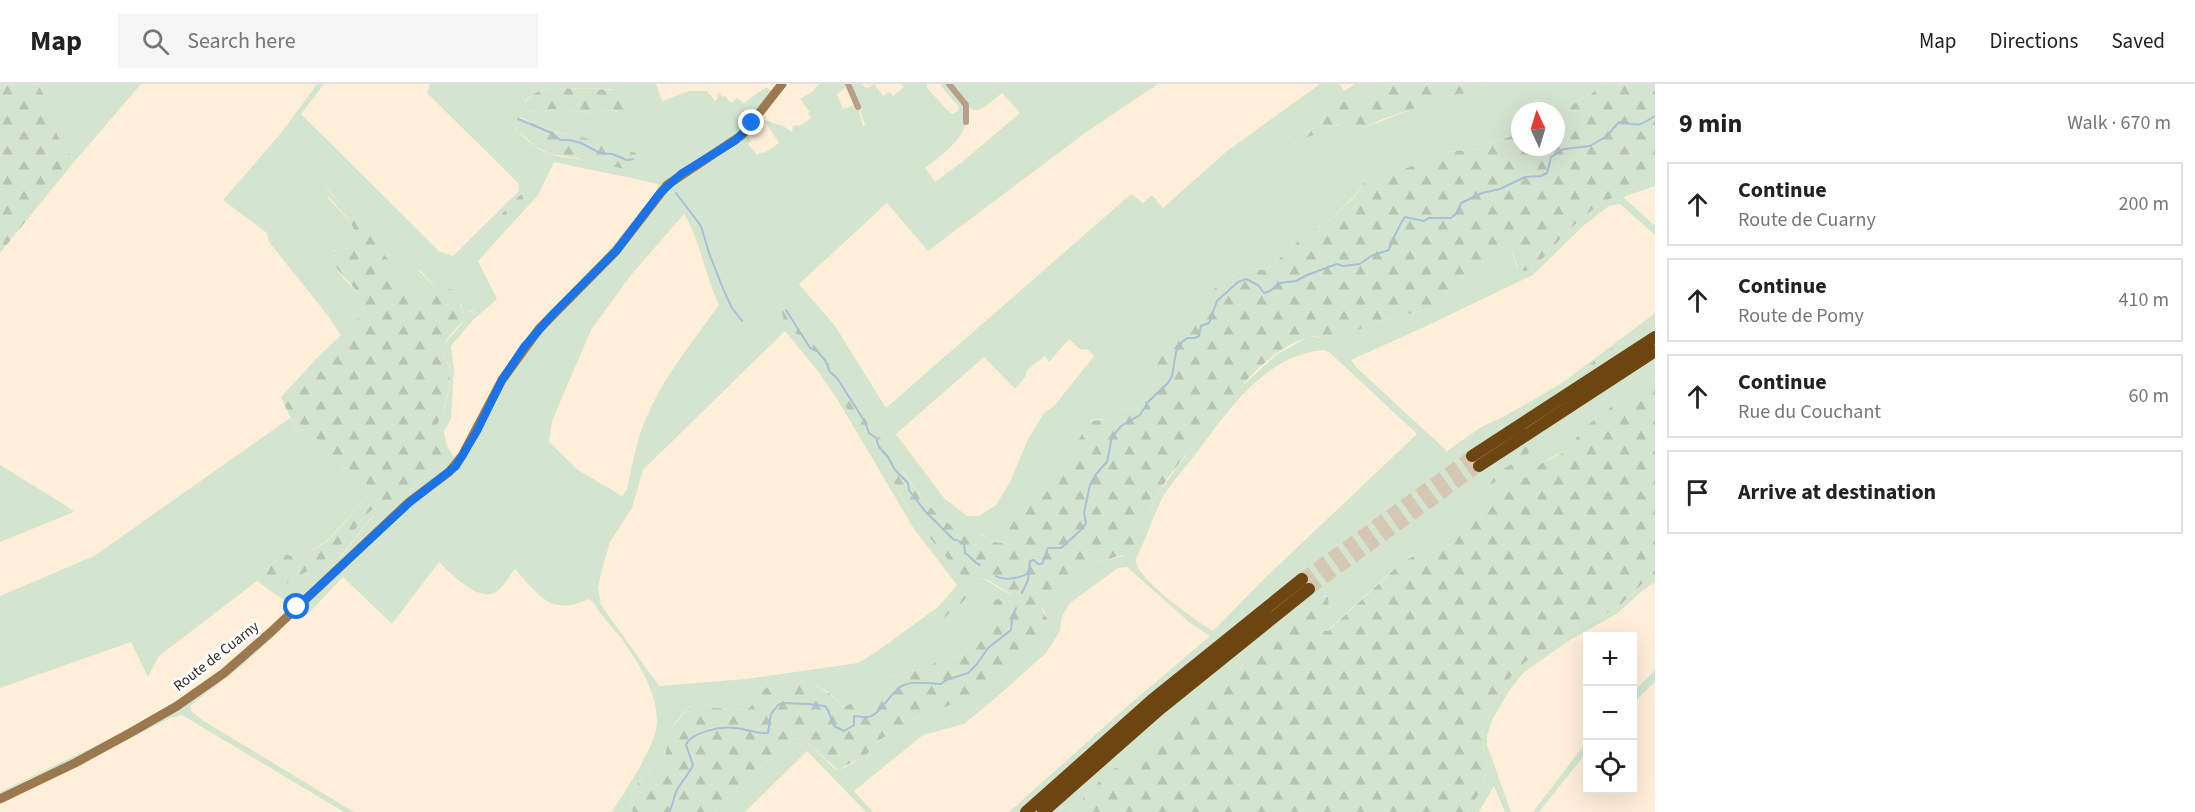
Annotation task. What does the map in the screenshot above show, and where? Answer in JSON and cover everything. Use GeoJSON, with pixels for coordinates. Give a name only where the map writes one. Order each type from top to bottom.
{"type":"FeatureCollection","features":[{"type":"Feature","properties":{"kind":"highway"},"geometry":{"type":"LineString","coordinates":[[1655,337],[1475,461],[1655,351]]}},
{"type":"Feature","properties":{"kind":"highway"},"geometry":{"type":"LineString","coordinates":[[1026,812],[1166,689],[1305,584],[1043,812]]}},
{"type":"Feature","properties":{"kind":"street","name":"Route de Cuarny"},"geometry":{"type":"LineString","coordinates":[[0,799],[75,763],[130,733],[177,706],[224,673],[410,502],[449,472],[462,456],[502,380],[524,347],[553,314],[616,251],[660,193],[673,180],[742,135],[782,84]]}},
{"type":"Feature","properties":{"kind":"street"},"geometry":{"type":"LineString","coordinates":[[848,84],[858,107]]}},
{"type":"Feature","properties":{"kind":"street"},"geometry":{"type":"LineString","coordinates":[[949,84],[966,105],[966,122]]}},
{"type":"Feature","properties":{"kind":"green space"},"geometry":{"type":"Polygon","coordinates":[[[0,84],[38,84],[58,135],[74,162],[0,253],[0,84]]]}},
{"type":"Feature","properties":{"kind":"green space"},"geometry":{"type":"Polygon","coordinates":[[[38,84],[141,84],[74,162],[58,135],[38,84]]]}},
{"type":"Feature","properties":{"kind":"green space"},"geometry":{"type":"Polygon","coordinates":[[[317,84],[324,84],[301,114],[439,251],[453,256],[519,191],[519,184],[427,93],[430,84],[656,84],[662,101],[689,91],[707,91],[715,101],[720,93],[731,103],[737,98],[744,103],[766,87],[775,94],[745,131],[751,141],[748,144],[757,155],[779,143],[764,120],[783,126],[792,132],[793,126],[801,125],[811,118],[808,113],[810,112],[800,99],[812,92],[819,84],[846,84],[845,88],[837,94],[843,109],[854,105],[858,107],[863,126],[865,125],[851,84],[861,84],[867,88],[874,84],[883,96],[889,92],[893,96],[904,87],[902,84],[927,84],[927,88],[953,114],[959,110],[958,106],[941,86],[941,84],[949,84],[965,105],[967,118],[965,127],[954,143],[925,168],[935,182],[1020,113],[1002,93],[984,107],[974,110],[952,84],[1158,84],[1085,133],[928,251],[887,203],[799,284],[835,326],[886,408],[1131,194],[1143,203],[1152,195],[1163,208],[1227,151],[1320,84],[1339,84],[1344,91],[1355,84],[1387,84],[1356,99],[1327,105],[1319,126],[1304,133],[1292,145],[1315,132],[1335,125],[1358,130],[1410,110],[1432,98],[1468,93],[1485,84],[1602,84],[1590,95],[1565,108],[1565,102],[1511,102],[1511,136],[1479,149],[1446,152],[1410,167],[1382,174],[1364,183],[1325,225],[1309,231],[1273,265],[1264,270],[1248,268],[1220,283],[1204,299],[1198,314],[1190,317],[1154,362],[1158,374],[1145,398],[1146,406],[1143,411],[1125,408],[1112,419],[1091,420],[1070,456],[1009,527],[1005,540],[1001,543],[989,541],[984,535],[964,531],[948,523],[926,503],[902,470],[898,491],[913,518],[963,577],[980,578],[990,582],[1012,595],[1012,602],[997,599],[989,625],[965,652],[957,657],[888,677],[872,695],[843,707],[828,692],[818,687],[808,683],[786,681],[766,688],[747,710],[714,708],[705,704],[689,707],[674,724],[668,738],[664,765],[649,770],[634,789],[631,801],[633,812],[612,812],[646,756],[657,722],[650,688],[640,667],[621,638],[589,599],[564,606],[555,604],[539,595],[515,569],[499,590],[481,594],[465,585],[439,562],[392,624],[343,577],[306,616],[297,608],[272,632],[275,635],[244,664],[190,706],[191,711],[204,721],[354,812],[344,812],[182,715],[170,718],[0,804],[0,792],[136,726],[167,708],[222,670],[293,606],[272,592],[328,556],[345,541],[364,517],[377,508],[377,511],[338,559],[400,503],[416,485],[443,466],[443,459],[434,439],[436,427],[446,403],[450,382],[450,370],[442,347],[468,316],[476,313],[474,310],[464,313],[450,289],[437,289],[420,270],[417,272],[429,290],[429,294],[425,303],[418,303],[412,286],[399,274],[322,182],[329,199],[354,226],[356,236],[347,248],[334,250],[337,269],[359,294],[364,306],[364,313],[341,336],[329,317],[269,242],[267,233],[223,200],[281,133],[317,84]],[[556,88],[543,90],[528,98],[525,101],[528,112],[557,109],[594,113],[611,110],[618,112],[612,89],[556,88]],[[520,117],[513,126],[531,144],[547,153],[591,163],[609,145],[575,137],[520,117]],[[554,162],[538,195],[478,261],[497,299],[473,320],[451,346],[454,369],[451,419],[444,431],[447,446],[454,457],[459,453],[521,346],[548,313],[613,245],[656,191],[659,184],[554,162]],[[684,214],[631,275],[591,330],[552,421],[549,442],[578,470],[622,496],[627,489],[638,441],[650,409],[677,363],[719,305],[690,224],[684,214]],[[785,331],[643,470],[632,508],[610,542],[598,587],[601,605],[659,686],[746,679],[858,663],[938,607],[957,585],[914,529],[839,402],[818,371],[785,331]],[[1069,339],[1049,362],[1045,356],[1026,371],[1026,376],[1015,389],[984,357],[896,434],[944,498],[967,516],[979,516],[996,505],[1010,482],[1028,439],[1044,413],[1054,406],[1094,356],[1087,349],[1081,350],[1069,339]]]}},
{"type":"Feature","properties":{"kind":"green space"},"geometry":{"type":"Polygon","coordinates":[[[1387,84],[1485,84],[1468,93],[1432,98],[1418,107],[1358,130],[1350,130],[1338,124],[1287,145],[1289,141],[1319,126],[1327,105],[1356,99],[1387,84]]]}},
{"type":"Feature","properties":{"kind":"green space"},"geometry":{"type":"Polygon","coordinates":[[[1602,84],[1655,84],[1655,181],[1620,193],[1599,205],[1579,220],[1549,252],[1525,271],[1519,270],[1510,246],[1507,244],[1451,287],[1440,306],[1373,323],[1335,341],[1315,336],[1309,337],[1276,354],[1247,379],[1168,478],[1127,554],[1096,562],[1094,569],[1049,596],[1042,609],[1049,623],[1047,633],[1035,649],[991,690],[917,717],[881,739],[867,754],[838,770],[805,740],[794,738],[739,785],[715,812],[633,812],[631,801],[634,790],[649,770],[664,765],[671,729],[692,704],[700,702],[714,708],[747,710],[766,688],[776,683],[797,681],[828,692],[843,707],[872,695],[888,677],[957,657],[965,652],[989,625],[994,601],[997,599],[1012,602],[1012,595],[988,580],[973,577],[978,580],[978,583],[972,586],[966,598],[933,626],[931,624],[963,592],[963,577],[913,518],[882,460],[876,456],[858,430],[855,418],[844,405],[839,391],[822,367],[816,363],[791,326],[784,322],[781,308],[786,310],[799,331],[823,354],[868,424],[915,489],[934,511],[949,524],[986,537],[989,541],[1001,543],[1005,540],[1009,527],[1070,456],[1089,421],[1112,419],[1125,408],[1143,411],[1145,398],[1158,374],[1154,362],[1180,324],[1185,319],[1198,314],[1204,299],[1220,283],[1248,268],[1264,270],[1273,265],[1309,231],[1325,225],[1355,196],[1364,183],[1381,174],[1410,167],[1446,152],[1479,149],[1511,136],[1511,156],[1565,156],[1565,108],[1590,95],[1602,84]]]}},
{"type":"Feature","properties":{"kind":"green space"},"geometry":{"type":"Polygon","coordinates":[[[556,88],[620,90],[625,94],[626,112],[611,110],[594,113],[557,109],[528,112],[525,109],[526,101],[532,95],[556,88]]]}},
{"type":"Feature","properties":{"kind":"green space"},"geometry":{"type":"Polygon","coordinates":[[[517,117],[559,133],[636,153],[641,167],[638,171],[550,154],[535,146],[513,126],[513,120],[517,117]]]}},
{"type":"Feature","properties":{"kind":"green space"},"geometry":{"type":"Polygon","coordinates":[[[1655,181],[1655,186],[1623,197],[1655,226],[1655,235],[1620,204],[1609,206],[1583,226],[1533,275],[1351,360],[1447,451],[1481,427],[1562,383],[1655,313],[1655,379],[1601,414],[1578,435],[1568,450],[1550,458],[1485,512],[1463,522],[1462,534],[1410,557],[1394,569],[1327,631],[1321,630],[1316,622],[1316,615],[1329,607],[1328,597],[1325,596],[1272,637],[1263,649],[1247,660],[1233,678],[1213,691],[1088,792],[1069,812],[1009,812],[1210,636],[1189,622],[1127,567],[1118,568],[1070,603],[1062,616],[1060,631],[1046,653],[964,724],[923,735],[854,791],[873,812],[866,812],[807,751],[745,812],[715,812],[739,785],[794,738],[805,740],[838,770],[854,762],[888,734],[906,723],[996,686],[1035,649],[1046,615],[1042,606],[1046,600],[1065,584],[1094,569],[1095,562],[1123,556],[1131,549],[1158,493],[1232,395],[1276,355],[1310,336],[1335,341],[1373,323],[1440,306],[1451,287],[1507,244],[1510,246],[1517,267],[1531,268],[1594,208],[1624,191],[1655,181]],[[1323,350],[1302,354],[1284,362],[1266,373],[1236,402],[1164,495],[1136,558],[1137,566],[1154,586],[1213,631],[1265,578],[1417,434],[1329,352],[1323,350]]]}},
{"type":"Feature","properties":{"kind":"green space"},"geometry":{"type":"Polygon","coordinates":[[[322,182],[337,201],[360,223],[399,274],[412,286],[418,303],[425,303],[428,290],[417,269],[437,289],[453,290],[464,313],[477,310],[449,336],[442,349],[450,368],[448,395],[435,436],[444,462],[443,466],[416,485],[337,562],[377,508],[361,521],[348,538],[331,554],[272,592],[257,581],[282,553],[299,558],[329,540],[372,491],[361,478],[326,453],[318,442],[313,428],[297,432],[281,397],[317,358],[364,313],[360,296],[337,268],[328,252],[347,249],[356,236],[351,223],[321,186],[322,182]]]}},
{"type":"Feature","properties":{"kind":"green space"},"geometry":{"type":"Polygon","coordinates":[[[532,183],[518,205],[496,220],[523,193],[532,183]]]}},
{"type":"Feature","properties":{"kind":"green space"},"geometry":{"type":"Polygon","coordinates":[[[1655,317],[1655,326],[1588,369],[1586,367],[1655,317]]]}},
{"type":"Feature","properties":{"kind":"green space"},"geometry":{"type":"Polygon","coordinates":[[[1655,379],[1655,576],[1644,582],[1619,606],[1529,659],[1514,672],[1498,696],[1482,733],[1487,770],[1478,795],[1468,812],[1069,812],[1107,775],[1213,691],[1233,678],[1247,660],[1263,649],[1272,637],[1322,597],[1328,597],[1329,607],[1316,615],[1316,622],[1321,630],[1328,631],[1401,563],[1461,534],[1463,522],[1485,512],[1541,464],[1568,450],[1581,431],[1601,414],[1655,379]]]}},
{"type":"Feature","properties":{"kind":"green space"},"geometry":{"type":"Polygon","coordinates":[[[290,418],[297,432],[313,428],[342,466],[365,480],[373,490],[328,540],[299,558],[282,553],[257,581],[159,656],[148,677],[131,642],[0,688],[0,596],[94,556],[290,418]]]}},
{"type":"Feature","properties":{"kind":"green space"},"geometry":{"type":"Polygon","coordinates":[[[1532,445],[1520,464],[1490,485],[1496,473],[1519,460],[1523,448],[1532,445]]]}},
{"type":"Feature","properties":{"kind":"green space"},"geometry":{"type":"Polygon","coordinates":[[[0,465],[65,505],[74,512],[0,542],[0,465]]]}},
{"type":"Feature","properties":{"kind":"green space"},"geometry":{"type":"Polygon","coordinates":[[[1655,576],[1655,582],[1618,613],[1570,640],[1523,673],[1509,691],[1492,720],[1487,745],[1511,812],[1505,812],[1494,786],[1479,812],[1468,812],[1478,795],[1487,770],[1482,733],[1498,696],[1514,672],[1529,659],[1619,606],[1644,582],[1655,576]]]}},
{"type":"Feature","properties":{"kind":"green space"},"geometry":{"type":"Polygon","coordinates":[[[1655,670],[1655,682],[1637,699],[1637,688],[1655,670]]]}},
{"type":"Feature","properties":{"kind":"green space"},"geometry":{"type":"Polygon","coordinates":[[[1583,746],[1583,757],[1539,812],[1533,812],[1583,746]]]}},
{"type":"Feature","properties":{"kind":"waterway"},"geometry":{"type":"LineString","coordinates":[[1022,593],[1028,580],[1030,561],[1034,560],[1042,564],[1048,548],[1061,548],[1086,523],[1084,513],[1090,485],[1107,462],[1112,437],[1121,426],[1140,415],[1148,402],[1168,383],[1172,376],[1176,352],[1182,342],[1187,338],[1199,336],[1201,326],[1209,323],[1217,301],[1238,282],[1246,279],[1258,285],[1264,293],[1280,283],[1296,281],[1337,264],[1343,266],[1360,264],[1371,256],[1389,250],[1405,217],[1424,221],[1429,218],[1451,218],[1457,213],[1461,203],[1482,193],[1500,189],[1525,177],[1541,176],[1547,173],[1551,157],[1564,149],[1590,146],[1607,136],[1619,122],[1638,125],[1655,116]]}},
{"type":"Feature","properties":{"kind":"waterway"},"geometry":{"type":"LineString","coordinates":[[518,119],[552,133],[560,140],[570,140],[600,153],[612,154],[627,160],[633,159]]}},
{"type":"Feature","properties":{"kind":"waterway"},"geometry":{"type":"LineString","coordinates":[[676,193],[701,226],[724,291],[732,308],[742,321]]}},
{"type":"Feature","properties":{"kind":"waterway"},"geometry":{"type":"LineString","coordinates":[[786,310],[810,348],[817,351],[825,360],[830,372],[837,378],[865,422],[869,433],[876,438],[879,447],[895,470],[908,483],[909,490],[924,510],[954,540],[964,544],[965,553],[980,565]]}},
{"type":"Feature","properties":{"kind":"waterway"},"geometry":{"type":"LineString","coordinates":[[996,576],[1012,578],[1027,574]]}},
{"type":"Feature","properties":{"kind":"waterway"},"geometry":{"type":"LineString","coordinates":[[669,812],[677,790],[693,765],[686,745],[689,740],[700,733],[729,728],[768,733],[771,714],[778,705],[783,703],[825,706],[834,726],[844,731],[854,725],[854,716],[872,716],[895,691],[904,685],[941,684],[946,680],[968,673],[988,648],[1011,630],[1016,608]]}},
{"type":"Feature","properties":{"kind":"tunnel"},"geometry":{"type":"LineString","coordinates":[[1302,579],[1472,456]]}},
{"type":"Feature","properties":{"kind":"tunnel"},"geometry":{"type":"LineString","coordinates":[[1309,589],[1479,466]]}},
{"type":"Feature","properties":{"kind":"route"},"geometry":{"type":"LineString","coordinates":[[297,607],[410,502],[456,466],[477,431],[502,380],[524,347],[553,314],[616,251],[660,193],[673,180],[736,140],[752,123]]}}]}
